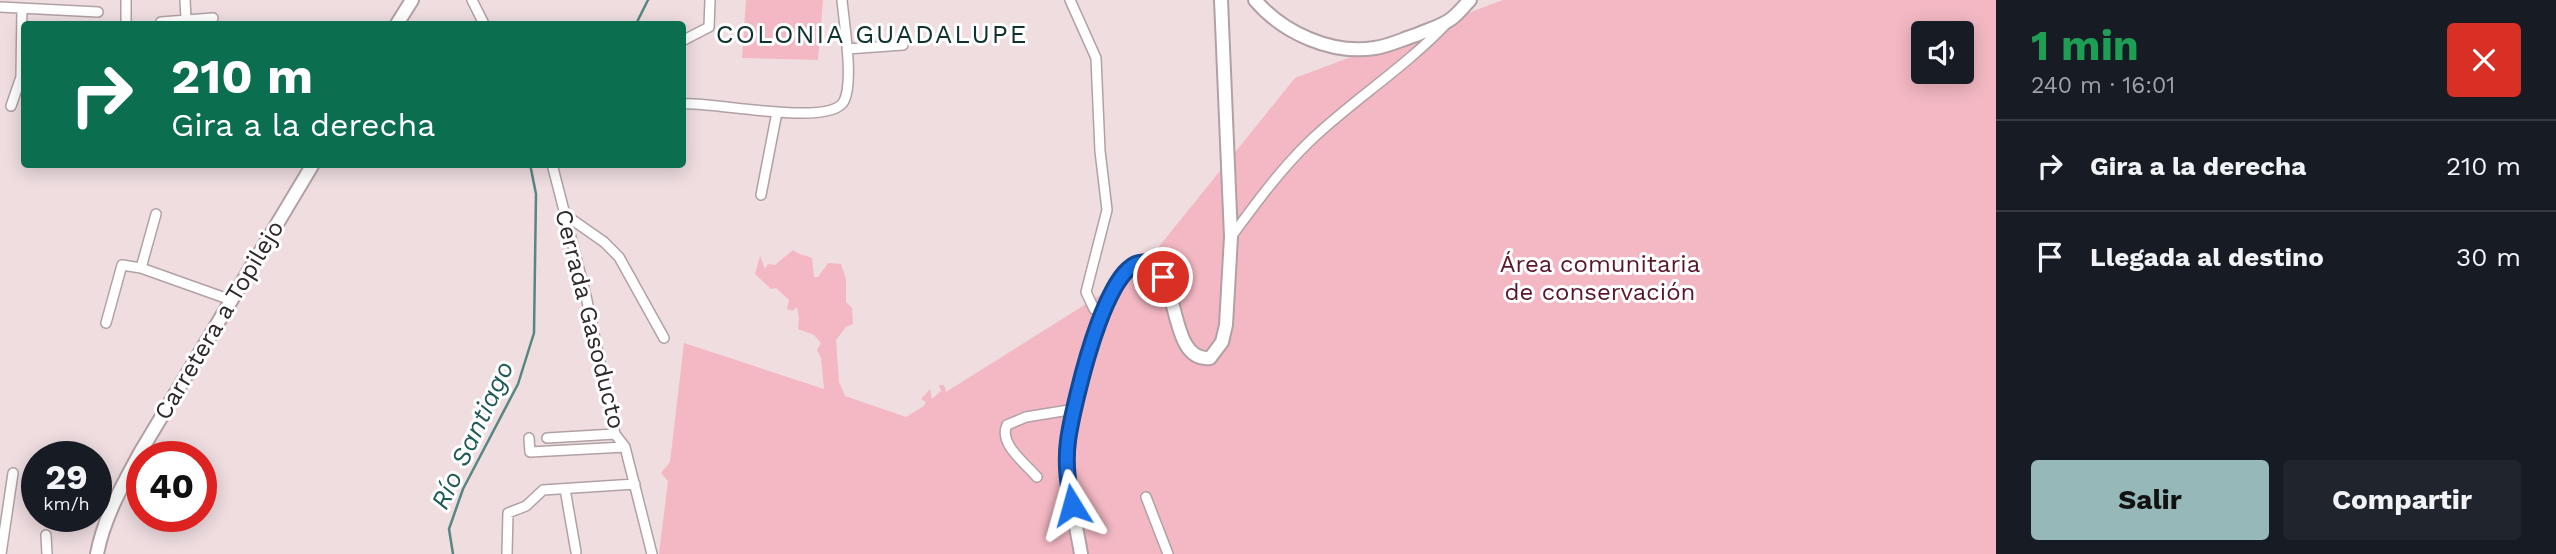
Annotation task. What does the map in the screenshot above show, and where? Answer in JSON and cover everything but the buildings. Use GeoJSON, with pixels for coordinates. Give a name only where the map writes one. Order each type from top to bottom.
{"type":"FeatureCollection","features":[{"type":"Feature","properties":{"kind":"street"},"geometry":{"type":"LineString","coordinates":[[126,0],[126,21]]}},
{"type":"Feature","properties":{"kind":"street"},"geometry":{"type":"LineString","coordinates":[[186,0],[186,19]]}},
{"type":"Feature","properties":{"kind":"street"},"geometry":{"type":"LineString","coordinates":[[399,21],[412,0]]}},
{"type":"Feature","properties":{"kind":"street"},"geometry":{"type":"LineString","coordinates":[[472,0],[482,21]]}},
{"type":"Feature","properties":{"kind":"street"},"geometry":{"type":"LineString","coordinates":[[686,39],[709,27],[710,0]]}},
{"type":"Feature","properties":{"kind":"street"},"geometry":{"type":"LineString","coordinates":[[686,104],[777,112],[826,113],[837,109],[844,102],[848,86],[842,0]]}},
{"type":"Feature","properties":{"kind":"street"},"geometry":{"type":"LineString","coordinates":[[1070,0],[1096,58],[1100,151],[1107,211],[1086,292],[1094,309],[1102,311]]}},
{"type":"Feature","properties":{"kind":"street"},"geometry":{"type":"LineString","coordinates":[[1081,554],[1068,480],[1067,448],[1102,311],[1119,278],[1125,271],[1141,264],[1157,268],[1163,277],[1183,339],[1190,351],[1203,359],[1209,358],[1222,342],[1226,325],[1231,237],[1221,0]]}},
{"type":"Feature","properties":{"kind":"street"},"geometry":{"type":"LineString","coordinates":[[1255,0],[1278,23],[1296,32],[1337,47],[1353,49],[1376,48],[1400,41],[1450,20]]}},
{"type":"Feature","properties":{"kind":"street"},"geometry":{"type":"LineString","coordinates":[[1231,237],[1266,189],[1311,141],[1347,108],[1420,52],[1470,0]]}},
{"type":"Feature","properties":{"kind":"street"},"geometry":{"type":"LineString","coordinates":[[0,7],[98,12]]}},
{"type":"Feature","properties":{"kind":"street"},"geometry":{"type":"LineString","coordinates":[[22,9],[22,21]]}},
{"type":"Feature","properties":{"kind":"street"},"geometry":{"type":"LineString","coordinates":[[169,21],[213,18]]}},
{"type":"Feature","properties":{"kind":"street"},"geometry":{"type":"LineString","coordinates":[[847,49],[903,45]]}},
{"type":"Feature","properties":{"kind":"street"},"geometry":{"type":"LineString","coordinates":[[11,106],[21,80]]}},
{"type":"Feature","properties":{"kind":"street"},"geometry":{"type":"LineString","coordinates":[[761,195],[777,112]]}},
{"type":"Feature","properties":{"kind":"street","name":"Carretera a Topilejo"},"geometry":{"type":"LineString","coordinates":[[97,554],[103,530],[117,496],[135,462],[311,168]]}},
{"type":"Feature","properties":{"kind":"street","name":"Cerrada Gasoducto"},"geometry":{"type":"LineString","coordinates":[[553,168],[586,296],[615,434],[625,447],[652,554]]}},
{"type":"Feature","properties":{"kind":"street"},"geometry":{"type":"LineString","coordinates":[[141,268],[156,214]]}},
{"type":"Feature","properties":{"kind":"street"},"geometry":{"type":"LineString","coordinates":[[564,214],[604,242],[619,257],[664,338]]}},
{"type":"Feature","properties":{"kind":"street"},"geometry":{"type":"LineString","coordinates":[[106,323],[120,269],[127,264],[231,300]]}},
{"type":"Feature","properties":{"kind":"street"},"geometry":{"type":"LineString","coordinates":[[1037,477],[1006,442],[1004,430],[1007,425],[1026,417],[1075,409]]}},
{"type":"Feature","properties":{"kind":"street"},"geometry":{"type":"LineString","coordinates":[[547,438],[615,434]]}},
{"type":"Feature","properties":{"kind":"street"},"geometry":{"type":"LineString","coordinates":[[529,438],[530,452],[625,447]]}},
{"type":"Feature","properties":{"kind":"street"},"geometry":{"type":"LineString","coordinates":[[1,550],[13,473]]}},
{"type":"Feature","properties":{"kind":"street"},"geometry":{"type":"LineString","coordinates":[[507,554],[508,513],[526,506],[543,490],[635,485]]}},
{"type":"Feature","properties":{"kind":"street"},"geometry":{"type":"LineString","coordinates":[[565,489],[576,552]]}},
{"type":"Feature","properties":{"kind":"street"},"geometry":{"type":"LineString","coordinates":[[1146,497],[1168,554]]}},
{"type":"Feature","properties":{"kind":"street"},"geometry":{"type":"LineString","coordinates":[[46,535],[47,554]]}},
{"type":"Feature","properties":{"kind":"green space"},"geometry":{"type":"Polygon","coordinates":[[[746,0],[823,0],[818,60],[742,58],[746,0]]]}},
{"type":"Feature","properties":{"kind":"green space","name":"Área comunitaria de conservación"},"geometry":{"type":"Polygon","coordinates":[[[1503,0],[1996,0],[1996,554],[659,554],[668,481],[661,473],[670,462],[684,343],[824,389],[821,358],[817,350],[821,343],[814,335],[798,329],[797,307],[792,311],[787,309],[789,300],[776,288],[771,289],[755,274],[760,256],[765,269],[768,264],[775,265],[793,250],[812,258],[814,277],[818,277],[828,263],[841,264],[846,279],[846,302],[852,308],[853,324],[846,327],[836,340],[839,382],[845,396],[906,417],[924,406],[926,402],[921,399],[930,389],[932,399],[941,391],[939,385],[944,385],[946,392],[1140,270],[1295,78],[1503,0]]]}},
{"type":"Feature","properties":{"kind":"waterway","name":"Río Santiago"},"geometry":{"type":"LineString","coordinates":[[638,21],[648,0]]}},
{"type":"Feature","properties":{"kind":"waterway","name":"Río Santiago"},"geometry":{"type":"LineString","coordinates":[[453,554],[449,529],[463,489],[518,384],[534,333],[536,194],[531,168]]}},
{"type":"Feature","properties":{"kind":"district","name":"COLONIA GUADALUPE"},"geometry":{"type":"Point","coordinates":[872,34]}},
{"type":"Feature","properties":{"kind":"route"},"geometry":{"type":"LineString","coordinates":[[1072,505],[1068,480],[1068,440],[1102,311],[1119,278],[1132,267],[1151,265],[1157,268],[1163,277]]}}]}
